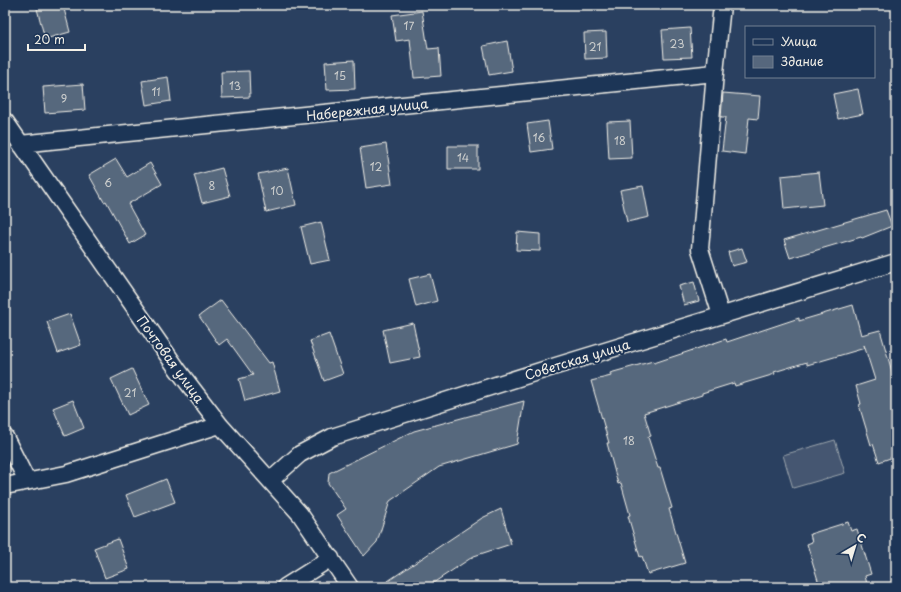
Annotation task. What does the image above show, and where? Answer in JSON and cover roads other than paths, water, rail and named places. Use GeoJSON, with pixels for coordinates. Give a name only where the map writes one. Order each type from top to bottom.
{"type":"FeatureCollection","features":[{"type":"Feature","properties":{"kind":"street"},"geometry":{"type":"LineString","coordinates":[[721,315],[700,249],[722,5]]}},
{"type":"Feature","properties":{"kind":"street","name":"Набережная улица"},"geometry":{"type":"LineString","coordinates":[[11,133],[715,73]]}},
{"type":"Feature","properties":{"kind":"street","name":"Почтовая улица"},"geometry":{"type":"LineString","coordinates":[[11,133],[178,370],[220,425],[300,514],[350,587]]}},
{"type":"Feature","properties":{"kind":"street","name":"Советская улица"},"geometry":{"type":"LineString","coordinates":[[271,480],[300,454],[332,437],[721,315],[896,262]]}},
{"type":"Feature","properties":{"kind":"street"},"geometry":{"type":"LineString","coordinates":[[5,486],[66,474],[220,425]]}},
{"type":"Feature","properties":{"kind":"street"},"geometry":{"type":"LineString","coordinates":[[5,437],[27,481]]}},
{"type":"Feature","properties":{"kind":"street"},"geometry":{"type":"LineString","coordinates":[[285,587],[331,558]]}}]}
